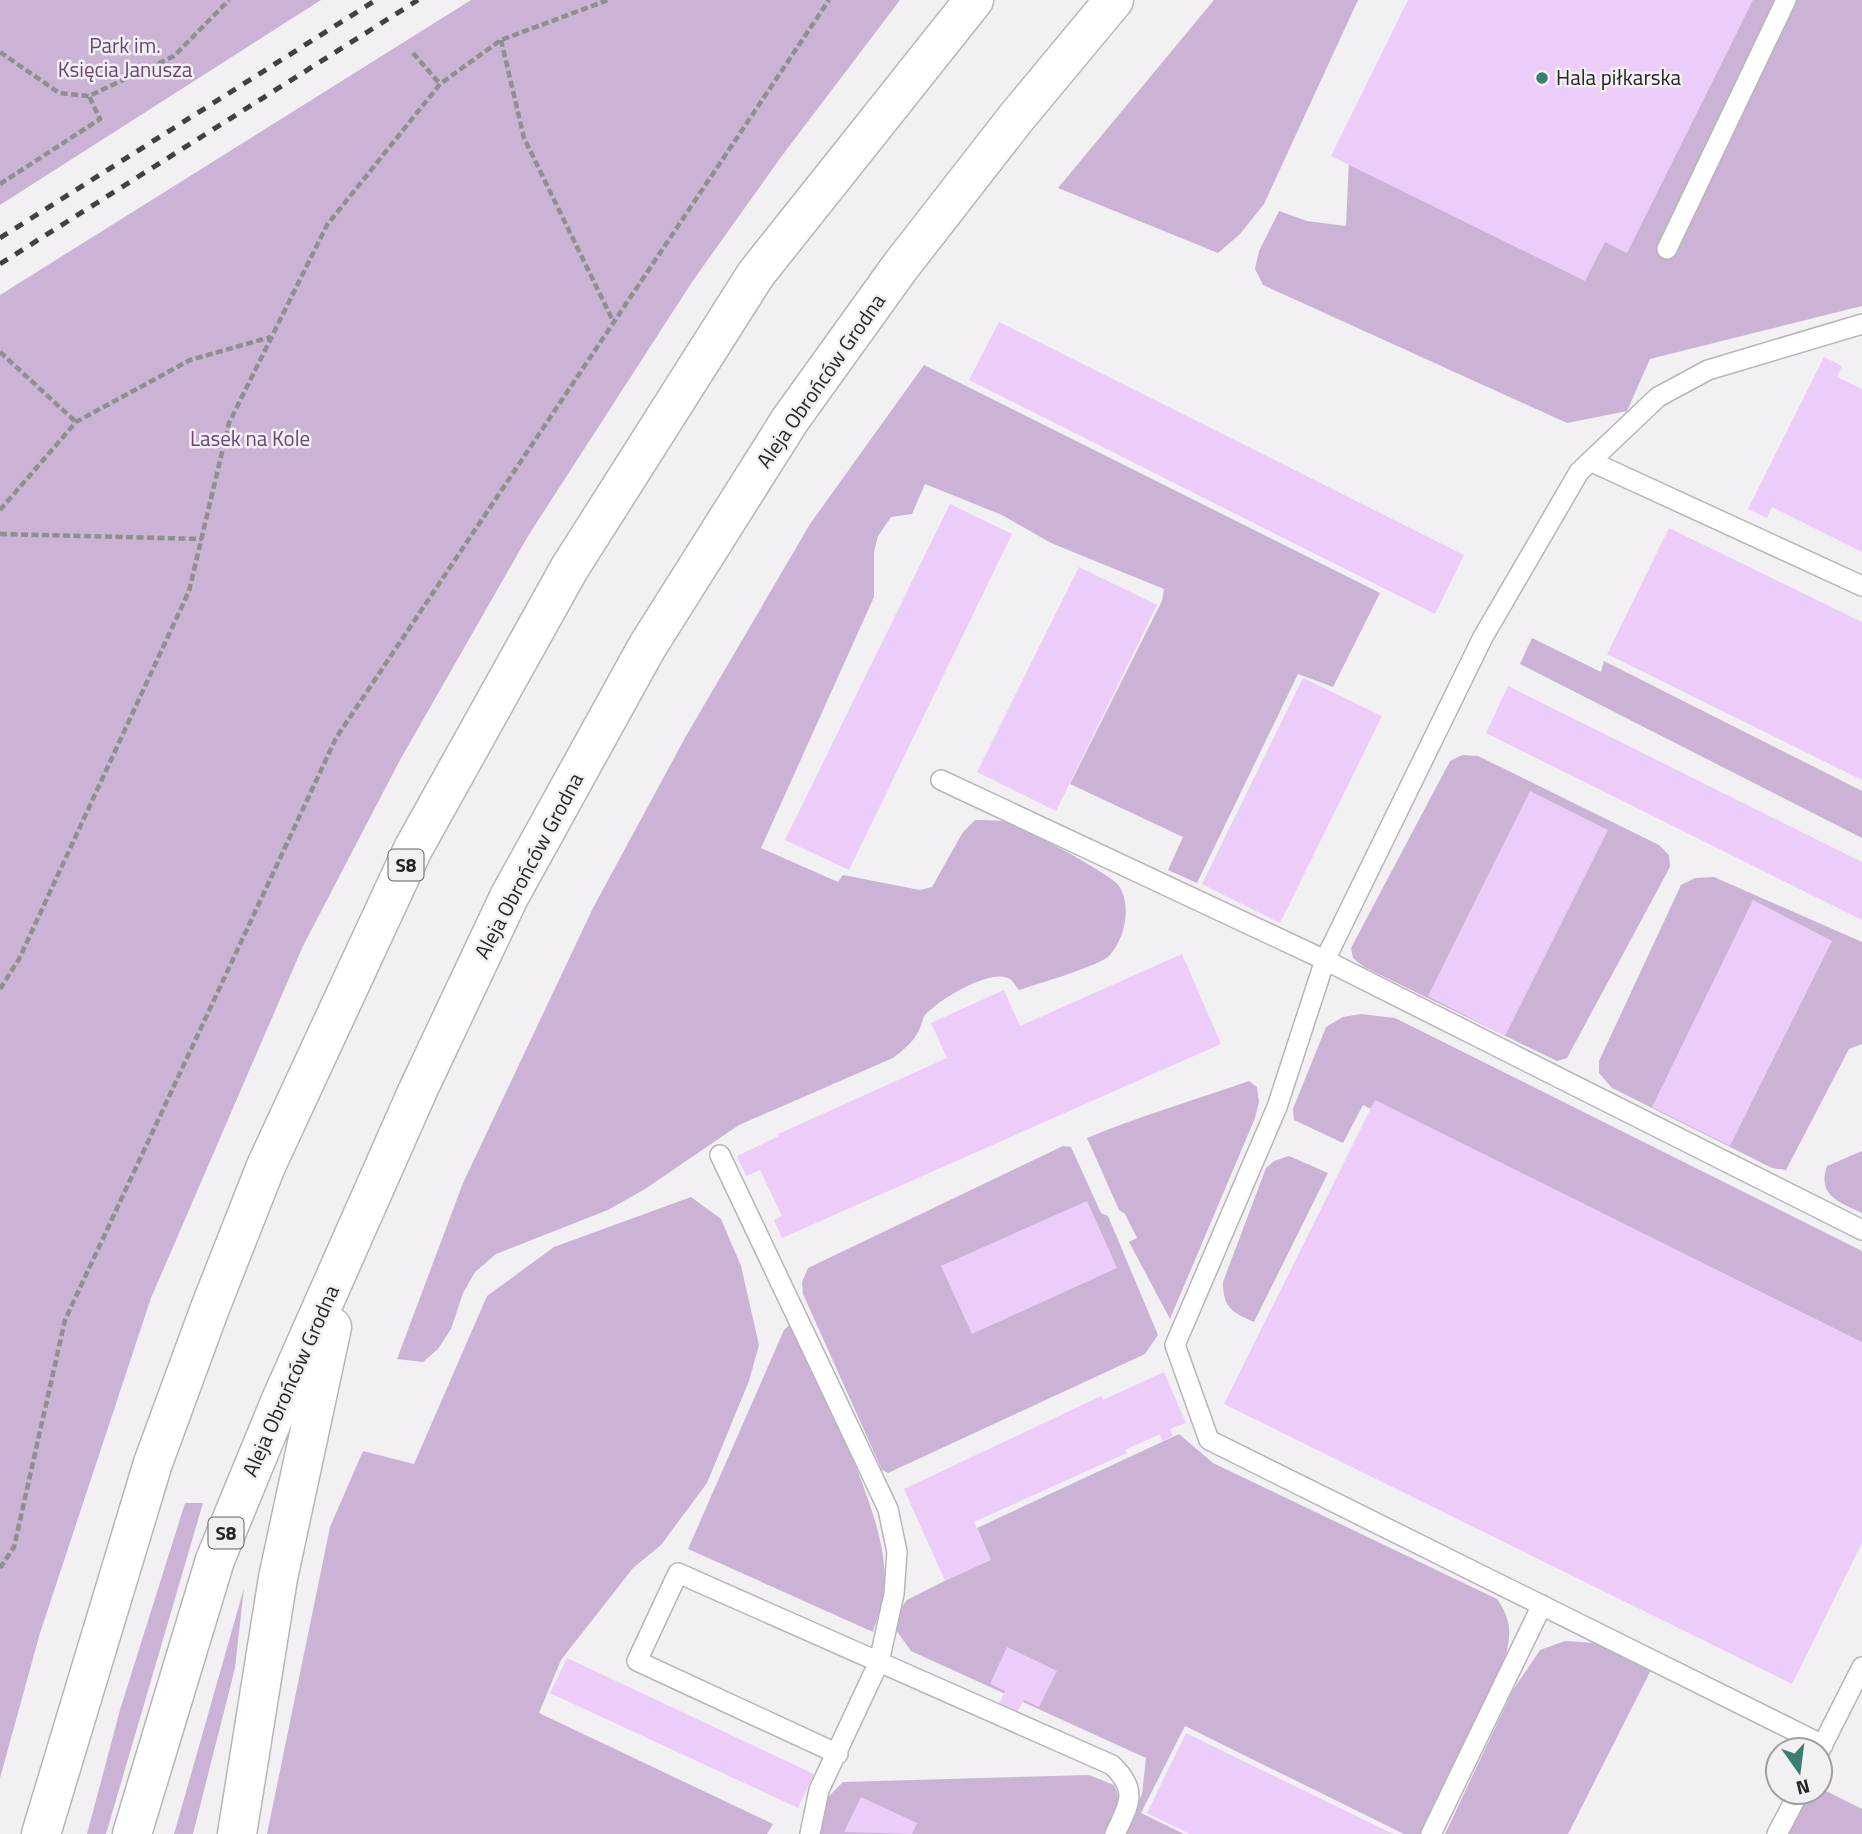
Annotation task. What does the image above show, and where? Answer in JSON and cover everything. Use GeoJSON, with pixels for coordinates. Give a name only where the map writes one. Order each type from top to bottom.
{"type":"FeatureCollection","features":[{"type":"Feature","properties":{"kind":"highway","name":"S8"},"geometry":{"type":"LineString","coordinates":[[41,1834],[153,1463],[210,1308],[266,1166],[414,849],[569,569],[756,274],[974,0]]}},
{"type":"Feature","properties":{"kind":"highway","name":"Aleja Obrońców Grodna"},"geometry":{"type":"LineString","coordinates":[[132,1834],[215,1560],[280,1402],[418,1090],[509,897],[647,647],[790,420],[892,278],[1016,117],[1114,0]]}},
{"type":"Feature","properties":{"kind":"highway"},"geometry":{"type":"LineString","coordinates":[[237,1834],[278,1578],[303,1449],[351,1244]]}},
{"type":"Feature","properties":{"kind":"highway"},"geometry":{"type":"LineString","coordinates":[[210,1834],[278,1578]]}},
{"type":"Feature","properties":{"kind":"lane"},"geometry":{"type":"LineString","coordinates":[[1667,249],[1786,0]]}},
{"type":"Feature","properties":{"kind":"lane"},"geometry":{"type":"LineString","coordinates":[[1799,1736],[1209,1440],[1175,1345],[1276,1107],[1325,960],[1483,636],[1579,471],[1658,397],[1708,370],[1862,324]]}},
{"type":"Feature","properties":{"kind":"lane"},"geometry":{"type":"LineString","coordinates":[[1590,461],[1862,586]]}},
{"type":"Feature","properties":{"kind":"lane"},"geometry":{"type":"LineString","coordinates":[[941,780],[1325,960],[1862,1230]]}},
{"type":"Feature","properties":{"kind":"lane"},"geometry":{"type":"LineString","coordinates":[[720,1155],[888,1509],[897,1552],[894,1594],[880,1662],[819,1790],[810,1834]]}},
{"type":"Feature","properties":{"kind":"lane"},"geometry":{"type":"LineString","coordinates":[[838,1754],[637,1661],[678,1573],[1112,1765],[1128,1780],[1130,1800],[1115,1834]]}},
{"type":"Feature","properties":{"kind":"lane"},"geometry":{"type":"LineString","coordinates":[[1431,1834],[1542,1605]]}},
{"type":"Feature","properties":{"kind":"lane"},"geometry":{"type":"LineString","coordinates":[[1827,1736],[1862,1668]]}},
{"type":"Feature","properties":{"kind":"lane"},"geometry":{"type":"LineString","coordinates":[[1777,1834],[1791,1806]]}},
{"type":"Feature","properties":{"kind":"path"},"geometry":{"type":"LineString","coordinates":[[0,52],[59,93],[89,96],[174,56],[229,0]]}},
{"type":"Feature","properties":{"kind":"path"},"geometry":{"type":"LineString","coordinates":[[0,989],[19,959],[190,591],[229,423],[327,225],[440,84],[501,40],[608,0]]}},
{"type":"Feature","properties":{"kind":"path"},"geometry":{"type":"LineString","coordinates":[[0,1569],[14,1546],[65,1320],[336,738],[829,0]]}},
{"type":"Feature","properties":{"kind":"path"},"geometry":{"type":"LineString","coordinates":[[501,40],[524,138],[614,323]]}},
{"type":"Feature","properties":{"kind":"path"},"geometry":{"type":"LineString","coordinates":[[413,53],[440,84]]}},
{"type":"Feature","properties":{"kind":"path"},"geometry":{"type":"LineString","coordinates":[[0,184],[100,119],[89,96]]}},
{"type":"Feature","properties":{"kind":"path"},"geometry":{"type":"LineString","coordinates":[[0,510],[76,422],[190,360],[272,336]]}},
{"type":"Feature","properties":{"kind":"path"},"geometry":{"type":"LineString","coordinates":[[0,352],[76,422]]}},
{"type":"Feature","properties":{"kind":"path"},"geometry":{"type":"LineString","coordinates":[[0,534],[202,539]]}},
{"type":"Feature","properties":{"kind":"green space","name":"Park im. Księcia Janusza"},"geometry":{"type":"Polygon","coordinates":[[[0,0],[321,0],[0,205],[0,0]]]}},
{"type":"Feature","properties":{"kind":"green space","name":"Lasek na Kole"},"geometry":{"type":"Polygon","coordinates":[[[471,0],[900,0],[781,157],[692,282],[528,536],[400,760],[303,946],[151,1298],[40,1633],[0,1778],[0,295],[471,0]]]}},
{"type":"Feature","properties":{"kind":"green space"},"geometry":{"type":"Polygon","coordinates":[[[1214,0],[1358,0],[1264,204],[1240,234],[1218,253],[1058,188],[1214,0]]]}},
{"type":"Feature","properties":{"kind":"green space"},"geometry":{"type":"Polygon","coordinates":[[[1425,0],[1862,0],[1862,306],[1650,359],[1627,411],[1567,423],[1263,285],[1255,269],[1259,251],[1279,211],[1307,221],[1346,226],[1349,160],[1425,0]]]}},
{"type":"Feature","properties":{"kind":"green space"},"geometry":{"type":"Polygon","coordinates":[[[924,365],[1380,593],[1333,687],[1298,674],[1197,883],[1168,870],[1183,837],[1070,784],[1162,601],[1164,589],[1051,543],[1002,515],[925,484],[912,514],[891,517],[878,536],[874,552],[874,597],[761,848],[838,882],[843,875],[920,890],[932,887],[963,832],[975,820],[1002,821],[1064,850],[1100,871],[1119,886],[1126,912],[1123,932],[1115,949],[1109,956],[1093,965],[1019,990],[1010,979],[1000,976],[964,987],[925,1015],[914,1038],[893,1058],[739,1125],[645,1189],[608,1210],[496,1254],[475,1272],[463,1293],[451,1329],[438,1349],[423,1362],[397,1359],[463,1183],[593,908],[686,736],[810,524],[924,365]]]}},
{"type":"Feature","properties":{"kind":"green space"},"geometry":{"type":"Polygon","coordinates":[[[1532,638],[1601,672],[1604,661],[1862,791],[1862,838],[1520,664],[1532,638]]]}},
{"type":"Feature","properties":{"kind":"green space"},"geometry":{"type":"Polygon","coordinates":[[[1462,755],[1478,756],[1659,845],[1669,855],[1670,867],[1567,1058],[1557,1061],[1364,967],[1353,958],[1351,948],[1450,761],[1462,755]]]}},
{"type":"Feature","properties":{"kind":"green space"},"geometry":{"type":"Polygon","coordinates":[[[1714,877],[1862,942],[1862,1044],[1849,1049],[1786,1170],[1772,1168],[1612,1088],[1599,1073],[1599,1061],[1681,885],[1695,878],[1714,877]]]}},
{"type":"Feature","properties":{"kind":"green space"},"geometry":{"type":"Polygon","coordinates":[[[1361,1014],[1395,1018],[1862,1251],[1862,1351],[1363,1105],[1343,1143],[1294,1120],[1293,1109],[1326,1027],[1343,1017],[1361,1014]]]}},
{"type":"Feature","properties":{"kind":"green space"},"geometry":{"type":"Polygon","coordinates":[[[1249,1081],[1257,1087],[1259,1102],[1255,1118],[1170,1319],[1129,1242],[1137,1238],[1125,1214],[1119,1210],[1087,1138],[1249,1081]]]}},
{"type":"Feature","properties":{"kind":"green space"},"geometry":{"type":"Polygon","coordinates":[[[1063,1146],[1071,1147],[1101,1213],[1108,1216],[1158,1335],[1145,1354],[888,1473],[882,1470],[803,1294],[802,1282],[808,1268],[1063,1146]]]}},
{"type":"Feature","properties":{"kind":"green space"},"geometry":{"type":"Polygon","coordinates":[[[1862,1151],[1862,1213],[1838,1201],[1827,1191],[1825,1176],[1827,1166],[1862,1151]]]}},
{"type":"Feature","properties":{"kind":"green space"},"geometry":{"type":"Polygon","coordinates":[[[1289,1156],[1328,1173],[1254,1322],[1230,1308],[1223,1291],[1223,1282],[1266,1168],[1274,1161],[1289,1156]]]}},
{"type":"Feature","properties":{"kind":"green space"},"geometry":{"type":"Polygon","coordinates":[[[691,1197],[721,1219],[741,1266],[759,1345],[749,1381],[707,1483],[661,1545],[633,1568],[561,1660],[539,1713],[773,1824],[767,1834],[267,1834],[330,1527],[363,1451],[414,1464],[487,1296],[554,1247],[691,1197]]]}},
{"type":"Feature","properties":{"kind":"green space"},"geometry":{"type":"Polygon","coordinates":[[[790,1324],[835,1418],[866,1493],[877,1529],[884,1562],[884,1590],[873,1632],[688,1549],[784,1330],[790,1324]]]}},
{"type":"Feature","properties":{"kind":"green space"},"geometry":{"type":"Polygon","coordinates":[[[1179,1434],[1213,1463],[1497,1599],[1502,1606],[1509,1627],[1505,1657],[1422,1834],[1404,1834],[1185,1726],[1141,1813],[1184,1834],[1125,1834],[1142,1794],[1146,1758],[911,1651],[896,1630],[898,1612],[907,1600],[990,1558],[977,1528],[1179,1434]]]}},
{"type":"Feature","properties":{"kind":"green space"},"geometry":{"type":"Polygon","coordinates":[[[185,1503],[203,1503],[106,1834],[87,1834],[120,1710],[185,1503]]]}},
{"type":"Feature","properties":{"kind":"green space"},"geometry":{"type":"Polygon","coordinates":[[[244,1588],[235,1668],[193,1834],[174,1834],[244,1588]]]}},
{"type":"Feature","properties":{"kind":"green space"},"geometry":{"type":"Polygon","coordinates":[[[1565,1641],[1596,1643],[1653,1666],[1568,1834],[1445,1834],[1513,1690],[1540,1650],[1565,1641]]]}},
{"type":"Feature","properties":{"kind":"green space"},"geometry":{"type":"Polygon","coordinates":[[[1089,1775],[1114,1785],[1121,1802],[1107,1834],[820,1834],[826,1799],[843,1782],[1089,1775]]]}},
{"type":"Feature","properties":{"kind":"green space"},"geometry":{"type":"Polygon","coordinates":[[[1834,1795],[1862,1809],[1862,1834],[1789,1834],[1802,1806],[1834,1806],[1834,1795]]]}},
{"type":"Feature","properties":{"kind":"building","name":"Hala piłkarska"},"geometry":{"type":"Polygon","coordinates":[[[1408,0],[1753,0],[1627,253],[1605,242],[1585,281],[1331,156],[1408,0]]]}},
{"type":"Feature","properties":{"kind":"building"},"geometry":{"type":"Polygon","coordinates":[[[999,322],[1464,555],[1435,614],[969,380],[999,322]]]}},
{"type":"Feature","properties":{"kind":"building"},"geometry":{"type":"Polygon","coordinates":[[[1824,357],[1842,366],[1837,377],[1862,389],[1862,552],[1772,507],[1767,518],[1748,509],[1824,357]]]}},
{"type":"Feature","properties":{"kind":"building"},"geometry":{"type":"Polygon","coordinates":[[[950,504],[1012,534],[849,870],[785,840],[950,504]]]}},
{"type":"Feature","properties":{"kind":"building"},"geometry":{"type":"Polygon","coordinates":[[[1669,528],[1862,622],[1862,780],[1607,654],[1669,528]]]}},
{"type":"Feature","properties":{"kind":"building"},"geometry":{"type":"Polygon","coordinates":[[[1079,567],[1157,605],[1056,811],[977,772],[1079,567]]]}},
{"type":"Feature","properties":{"kind":"building"},"geometry":{"type":"Polygon","coordinates":[[[1303,678],[1382,716],[1280,923],[1202,884],[1303,678]]]}},
{"type":"Feature","properties":{"kind":"building"},"geometry":{"type":"Polygon","coordinates":[[[1508,686],[1862,862],[1862,920],[1486,733],[1508,686]]]}},
{"type":"Feature","properties":{"kind":"building"},"geometry":{"type":"Polygon","coordinates":[[[1530,791],[1608,830],[1505,1036],[1428,996],[1530,791]]]}},
{"type":"Feature","properties":{"kind":"building"},"geometry":{"type":"Polygon","coordinates":[[[1753,900],[1832,941],[1730,1146],[1652,1107],[1753,900]]]}},
{"type":"Feature","properties":{"kind":"building"},"geometry":{"type":"Polygon","coordinates":[[[1182,954],[1221,1044],[782,1238],[774,1220],[782,1216],[760,1170],[746,1176],[737,1156],[779,1136],[778,1134],[947,1058],[931,1023],[1004,990],[1020,1026],[1182,954]]]}},
{"type":"Feature","properties":{"kind":"building"},"geometry":{"type":"Polygon","coordinates":[[[1375,1100],[1862,1342],[1862,1543],[1792,1684],[1224,1404],[1375,1100]]]}},
{"type":"Feature","properties":{"kind":"building"},"geometry":{"type":"Polygon","coordinates":[[[1087,1201],[1117,1268],[972,1334],[941,1266],[1087,1201]]]}},
{"type":"Feature","properties":{"kind":"building"},"geometry":{"type":"Polygon","coordinates":[[[1164,1372],[1186,1423],[1170,1429],[1173,1436],[1162,1441],[1160,1434],[1125,1450],[1127,1453],[974,1522],[991,1560],[945,1581],[904,1489],[1101,1396],[1103,1400],[1164,1372]]]}},
{"type":"Feature","properties":{"kind":"building"},"geometry":{"type":"Polygon","coordinates":[[[1007,1647],[1057,1671],[1039,1707],[1024,1700],[1015,1716],[997,1708],[1005,1691],[990,1684],[1007,1647]]]}},
{"type":"Feature","properties":{"kind":"building"},"geometry":{"type":"Polygon","coordinates":[[[567,1658],[814,1774],[798,1808],[550,1693],[567,1658]]]}},
{"type":"Feature","properties":{"kind":"building"},"geometry":{"type":"Polygon","coordinates":[[[1186,1733],[1393,1834],[1190,1834],[1147,1813],[1186,1733]]]}},
{"type":"Feature","properties":{"kind":"building"},"geometry":{"type":"Polygon","coordinates":[[[861,1797],[917,1823],[912,1834],[844,1832],[861,1797]]]}},
{"type":"Feature","properties":{"kind":"railway"},"geometry":{"type":"LineString","coordinates":[[0,238],[376,0]]}},
{"type":"Feature","properties":{"kind":"railway"},"geometry":{"type":"LineString","coordinates":[[0,264],[418,0]]}},
{"type":"Feature","properties":{"kind":"place","name":"Hala piłkarska"},"geometry":{"type":"Point","coordinates":[1542,78]}}]}
